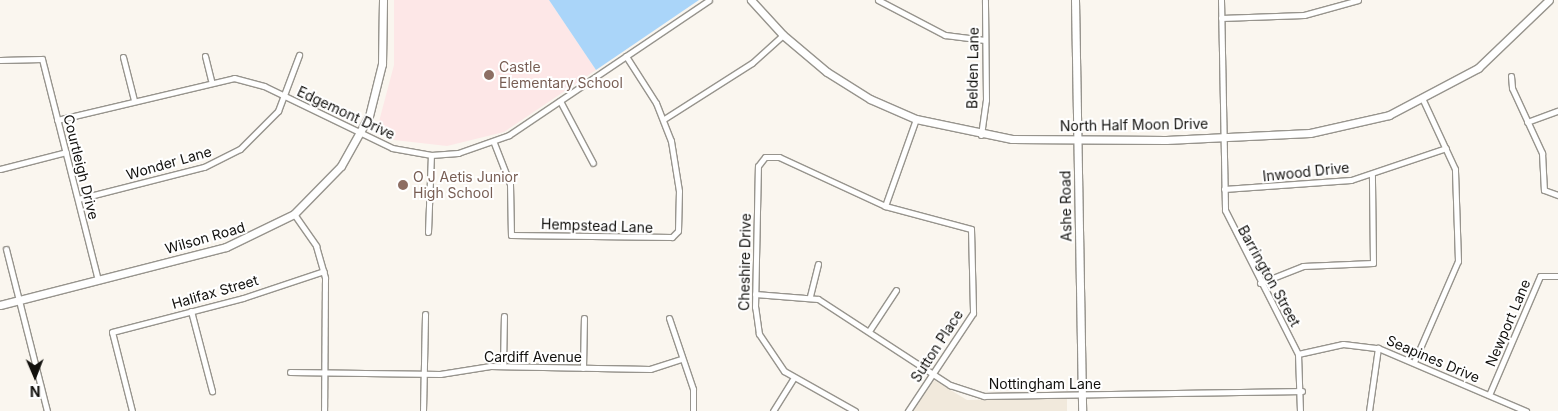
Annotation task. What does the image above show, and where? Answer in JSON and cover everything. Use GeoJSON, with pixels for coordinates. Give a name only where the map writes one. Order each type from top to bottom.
{"type":"FeatureCollection","features":[{"type":"Feature","properties":{"kind":"street","name":"Wilson Road"},"geometry":{"type":"LineString","coordinates":[[0,306],[235,244],[294,214],[334,176],[361,134],[379,84],[384,0]]}},
{"type":"Feature","properties":{"kind":"street","name":"Edgemont Drive"},"geometry":{"type":"LineString","coordinates":[[57,120],[211,80],[244,80],[286,97],[392,148],[431,155],[458,153],[494,143],[560,101],[709,0]]}},
{"type":"Feature","properties":{"kind":"street","name":"North Half Moon Drive"},"geometry":{"type":"LineString","coordinates":[[751,0],[782,36],[848,86],[916,119],[981,135],[1077,139],[1223,136],[1328,130],[1423,100],[1493,57],[1550,0]]}},
{"type":"Feature","properties":{"kind":"street"},"geometry":{"type":"LineString","coordinates":[[878,0],[945,35],[985,40]]}},
{"type":"Feature","properties":{"kind":"street","name":"Belden Lane"},"geometry":{"type":"LineString","coordinates":[[981,135],[986,100],[985,0]]}},
{"type":"Feature","properties":{"kind":"street","name":"Ashe Road"},"geometry":{"type":"LineString","coordinates":[[1075,0],[1082,411]]}},
{"type":"Feature","properties":{"kind":"street","name":"Barrington Street"},"geometry":{"type":"LineString","coordinates":[[1220,0],[1224,189],[1228,224],[1298,354],[1302,391],[1300,411]]}},
{"type":"Feature","properties":{"kind":"street"},"geometry":{"type":"LineString","coordinates":[[1221,18],[1304,15],[1358,0]]}},
{"type":"Feature","properties":{"kind":"street"},"geometry":{"type":"LineString","coordinates":[[664,119],[750,65],[782,36]]}},
{"type":"Feature","properties":{"kind":"street","name":"Wonder Lane"},"geometry":{"type":"LineString","coordinates":[[78,199],[228,157],[260,133],[286,97],[298,55]]}},
{"type":"Feature","properties":{"kind":"street"},"geometry":{"type":"LineString","coordinates":[[205,56],[211,80]]}},
{"type":"Feature","properties":{"kind":"street","name":"Hempstead Lane"},"geometry":{"type":"LineString","coordinates":[[494,143],[510,184],[511,235],[669,239],[678,232],[679,191],[664,119],[626,56]]}},
{"type":"Feature","properties":{"kind":"street"},"geometry":{"type":"LineString","coordinates":[[123,57],[134,100]]}},
{"type":"Feature","properties":{"kind":"street","name":"Courtleigh Drive"},"geometry":{"type":"LineString","coordinates":[[0,60],[42,59],[98,280]]}},
{"type":"Feature","properties":{"kind":"street"},"geometry":{"type":"LineString","coordinates":[[1511,76],[1527,122],[1542,153],[1546,193],[1558,195]]}},
{"type":"Feature","properties":{"kind":"street"},"geometry":{"type":"LineString","coordinates":[[1414,362],[1458,261],[1457,178],[1446,148],[1423,100]]}},
{"type":"Feature","properties":{"kind":"street"},"geometry":{"type":"LineString","coordinates":[[560,101],[594,163]]}},
{"type":"Feature","properties":{"kind":"street"},"geometry":{"type":"LineString","coordinates":[[1527,122],[1558,112]]}},
{"type":"Feature","properties":{"kind":"street"},"geometry":{"type":"LineString","coordinates":[[886,206],[916,119]]}},
{"type":"Feature","properties":{"kind":"street","name":"Inwood Drive"},"geometry":{"type":"LineString","coordinates":[[1224,189],[1308,186],[1372,175],[1446,148]]}},
{"type":"Feature","properties":{"kind":"street"},"geometry":{"type":"LineString","coordinates":[[0,168],[66,152]]}},
{"type":"Feature","properties":{"kind":"street"},"geometry":{"type":"LineString","coordinates":[[428,232],[431,155]]}},
{"type":"Feature","properties":{"kind":"street","name":"Cheshire Drive"},"geometry":{"type":"LineString","coordinates":[[855,411],[793,379],[763,344],[756,324],[755,294],[758,166],[765,157],[779,157],[886,206]]}},
{"type":"Feature","properties":{"kind":"street"},"geometry":{"type":"LineString","coordinates":[[1260,283],[1303,266],[1373,263],[1372,175]]}},
{"type":"Feature","properties":{"kind":"street","name":"Sutton Place"},"geometry":{"type":"LineString","coordinates":[[886,206],[971,228],[973,313],[908,411]]}},
{"type":"Feature","properties":{"kind":"street"},"geometry":{"type":"LineString","coordinates":[[294,214],[316,246],[324,271],[324,411]]}},
{"type":"Feature","properties":{"kind":"street"},"geometry":{"type":"LineString","coordinates":[[6,249],[47,411]]}},
{"type":"Feature","properties":{"kind":"street"},"geometry":{"type":"LineString","coordinates":[[810,296],[818,264]]}},
{"type":"Feature","properties":{"kind":"street","name":"Halifax Street"},"geometry":{"type":"LineString","coordinates":[[132,411],[112,332],[191,311],[324,271]]}},
{"type":"Feature","properties":{"kind":"street","name":"Newport Lane"},"geometry":{"type":"LineString","coordinates":[[1489,395],[1540,276],[1558,276]]}},
{"type":"Feature","properties":{"kind":"street"},"geometry":{"type":"LineString","coordinates":[[869,331],[896,290]]}},
{"type":"Feature","properties":{"kind":"street","name":"Nottingham Lane"},"geometry":{"type":"LineString","coordinates":[[755,294],[810,296],[869,331],[960,390],[984,396],[1302,391]]}},
{"type":"Feature","properties":{"kind":"street"},"geometry":{"type":"LineString","coordinates":[[191,311],[212,391]]}},
{"type":"Feature","properties":{"kind":"street"},"geometry":{"type":"LineString","coordinates":[[423,411],[425,314]]}},
{"type":"Feature","properties":{"kind":"street"},"geometry":{"type":"LineString","coordinates":[[503,366],[504,316]]}},
{"type":"Feature","properties":{"kind":"street"},"geometry":{"type":"LineString","coordinates":[[583,368],[584,318]]}},
{"type":"Feature","properties":{"kind":"street"},"geometry":{"type":"LineString","coordinates":[[668,318],[693,390],[693,411]]}},
{"type":"Feature","properties":{"kind":"street","name":"Seapines Drive"},"geometry":{"type":"LineString","coordinates":[[1298,354],[1343,344],[1378,348],[1526,411]]}},
{"type":"Feature","properties":{"kind":"street"},"geometry":{"type":"LineString","coordinates":[[1369,411],[1378,348]]}},
{"type":"Feature","properties":{"kind":"street","name":"Cardiff Avenue"},"geometry":{"type":"LineString","coordinates":[[290,372],[323,370],[423,374],[503,366],[650,369],[681,359]]}},
{"type":"Feature","properties":{"kind":"street"},"geometry":{"type":"LineString","coordinates":[[773,411],[793,379]]}},
{"type":"Feature","properties":{"kind":"shaded area","name":"Castle Elementary School"},"geometry":{"type":"Polygon","coordinates":[[[394,0],[549,0],[596,70],[504,132],[447,146],[394,140],[377,129],[394,65],[394,0]]]}},
{"type":"Feature","properties":{"kind":"shaded area"},"geometry":{"type":"Polygon","coordinates":[[[934,380],[967,400],[1067,398],[1067,411],[913,411],[934,380]]]}},
{"type":"Feature","properties":{"kind":"water"},"geometry":{"type":"Polygon","coordinates":[[[549,0],[699,0],[596,70],[549,0]]]}},
{"type":"Feature","properties":{"kind":"place","name":"Castle Elementary School"},"geometry":{"type":"Point","coordinates":[489,75]}},
{"type":"Feature","properties":{"kind":"place","name":"O J Aetis Junior High School"},"geometry":{"type":"Point","coordinates":[403,185]}}]}
